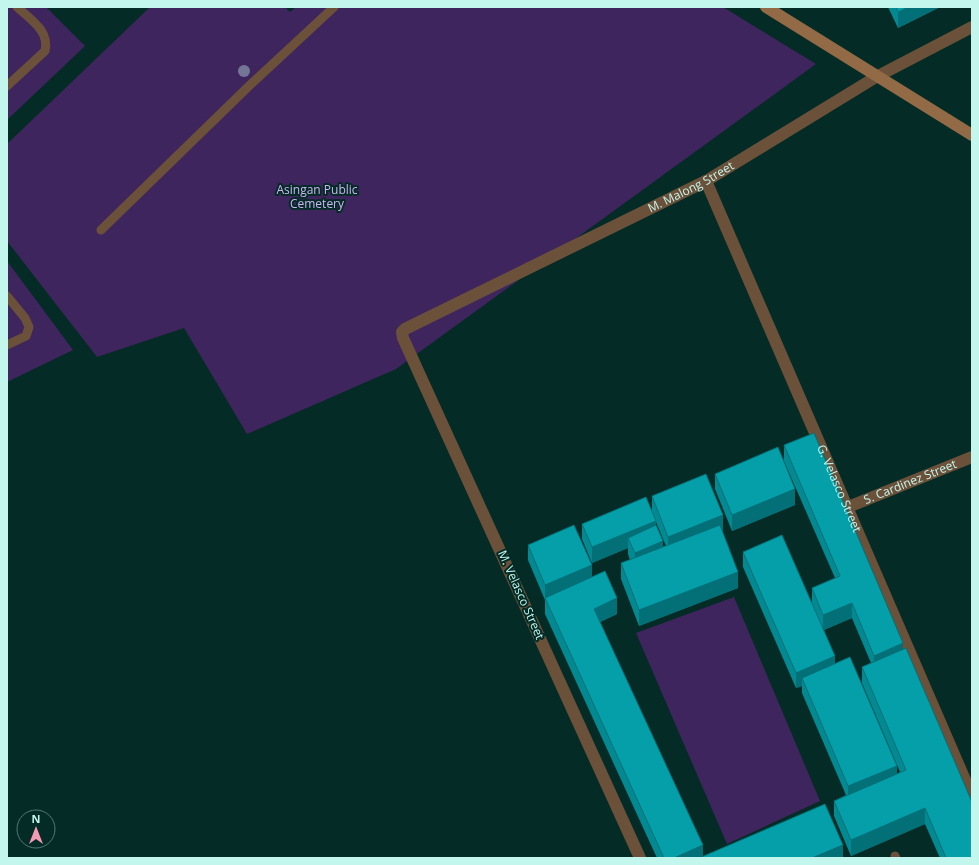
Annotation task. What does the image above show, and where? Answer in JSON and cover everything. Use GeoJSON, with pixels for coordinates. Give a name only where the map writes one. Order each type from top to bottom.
{"type":"FeatureCollection","features":[{"type":"Feature","properties":{"kind":"main road"},"geometry":{"type":"LineString","coordinates":[[766,7],[876,77],[972,135]]}},
{"type":"Feature","properties":{"kind":"street","name":"M. Malong Street"},"geometry":{"type":"LineString","coordinates":[[402,332],[405,329],[706,181],[876,77],[972,27]]}},
{"type":"Feature","properties":{"kind":"street","name":"G. Velasco Street"},"geometry":{"type":"LineString","coordinates":[[706,181],[972,796]]}},
{"type":"Feature","properties":{"kind":"street","name":"M. Velasco Street"},"geometry":{"type":"LineString","coordinates":[[402,332],[403,338],[640,858]]}},
{"type":"Feature","properties":{"kind":"street","name":"S. Cardinez Street"},"geometry":{"type":"LineString","coordinates":[[848,507],[972,457]]}},
{"type":"Feature","properties":{"kind":"lane"},"geometry":{"type":"LineString","coordinates":[[7,86],[44,51],[47,43],[43,31],[17,7]]}},
{"type":"Feature","properties":{"kind":"lane"},"geometry":{"type":"LineString","coordinates":[[101,230],[250,85],[334,7]]}},
{"type":"Feature","properties":{"kind":"lane"},"geometry":{"type":"LineString","coordinates":[[7,296],[26,318],[29,327],[26,336],[7,345]]}},
{"type":"Feature","properties":{"kind":"green space"},"geometry":{"type":"Polygon","coordinates":[[[7,7],[46,7],[85,46],[7,120],[7,7]]]}},
{"type":"Feature","properties":{"kind":"green space","name":"Asingan Public Cemetery"},"geometry":{"type":"Polygon","coordinates":[[[150,7],[285,7],[290,12],[296,7],[723,7],[816,64],[396,369],[247,434],[184,328],[97,357],[7,241],[7,144],[150,7]]]}},
{"type":"Feature","properties":{"kind":"green space"},"geometry":{"type":"Polygon","coordinates":[[[7,261],[73,350],[7,382],[7,261]]]}},
{"type":"Feature","properties":{"kind":"green space"},"geometry":{"type":"Polygon","coordinates":[[[734,597],[820,801],[727,844],[636,633],[734,597]]]}},
{"type":"Feature","properties":{"kind":"building"},"geometry":{"type":"Polygon","coordinates":[[[896,7],[908,7],[898,12],[896,7]]]}},
{"type":"Feature","properties":{"kind":"building"},"geometry":{"type":"Polygon","coordinates":[[[814,433],[903,643],[874,656],[852,603],[823,615],[812,588],[840,576],[784,445],[814,433]]]}},
{"type":"Feature","properties":{"kind":"building"},"geometry":{"type":"Polygon","coordinates":[[[778,447],[795,489],[732,515],[715,474],[778,447]]]}},
{"type":"Feature","properties":{"kind":"building"},"geometry":{"type":"Polygon","coordinates":[[[706,474],[723,515],[668,537],[652,496],[706,474]]]}},
{"type":"Feature","properties":{"kind":"building"},"geometry":{"type":"Polygon","coordinates":[[[646,497],[656,521],[592,547],[582,524],[646,497]]]}},
{"type":"Feature","properties":{"kind":"building"},"geometry":{"type":"Polygon","coordinates":[[[574,525],[592,565],[545,585],[528,545],[574,525]]]}},
{"type":"Feature","properties":{"kind":"building"},"geometry":{"type":"Polygon","coordinates":[[[656,525],[663,541],[635,553],[628,538],[656,525]]]}},
{"type":"Feature","properties":{"kind":"building"},"geometry":{"type":"Polygon","coordinates":[[[720,525],[738,572],[639,610],[621,563],[720,525]]]}},
{"type":"Feature","properties":{"kind":"building"},"geometry":{"type":"Polygon","coordinates":[[[782,535],[835,656],[796,673],[743,552],[782,535]]]}},
{"type":"Feature","properties":{"kind":"building"},"geometry":{"type":"Polygon","coordinates":[[[605,571],[617,598],[594,609],[703,845],[674,858],[664,858],[545,598],[605,571]]]}},
{"type":"Feature","properties":{"kind":"building"},"geometry":{"type":"Polygon","coordinates":[[[906,648],[972,802],[972,858],[946,858],[925,808],[851,840],[834,801],[906,770],[862,667],[906,648]]]}},
{"type":"Feature","properties":{"kind":"building"},"geometry":{"type":"Polygon","coordinates":[[[850,657],[897,766],[848,786],[802,678],[850,657]]]}},
{"type":"Feature","properties":{"kind":"building"},"geometry":{"type":"Polygon","coordinates":[[[825,804],[843,845],[812,858],[699,858],[825,804]]]}}]}
